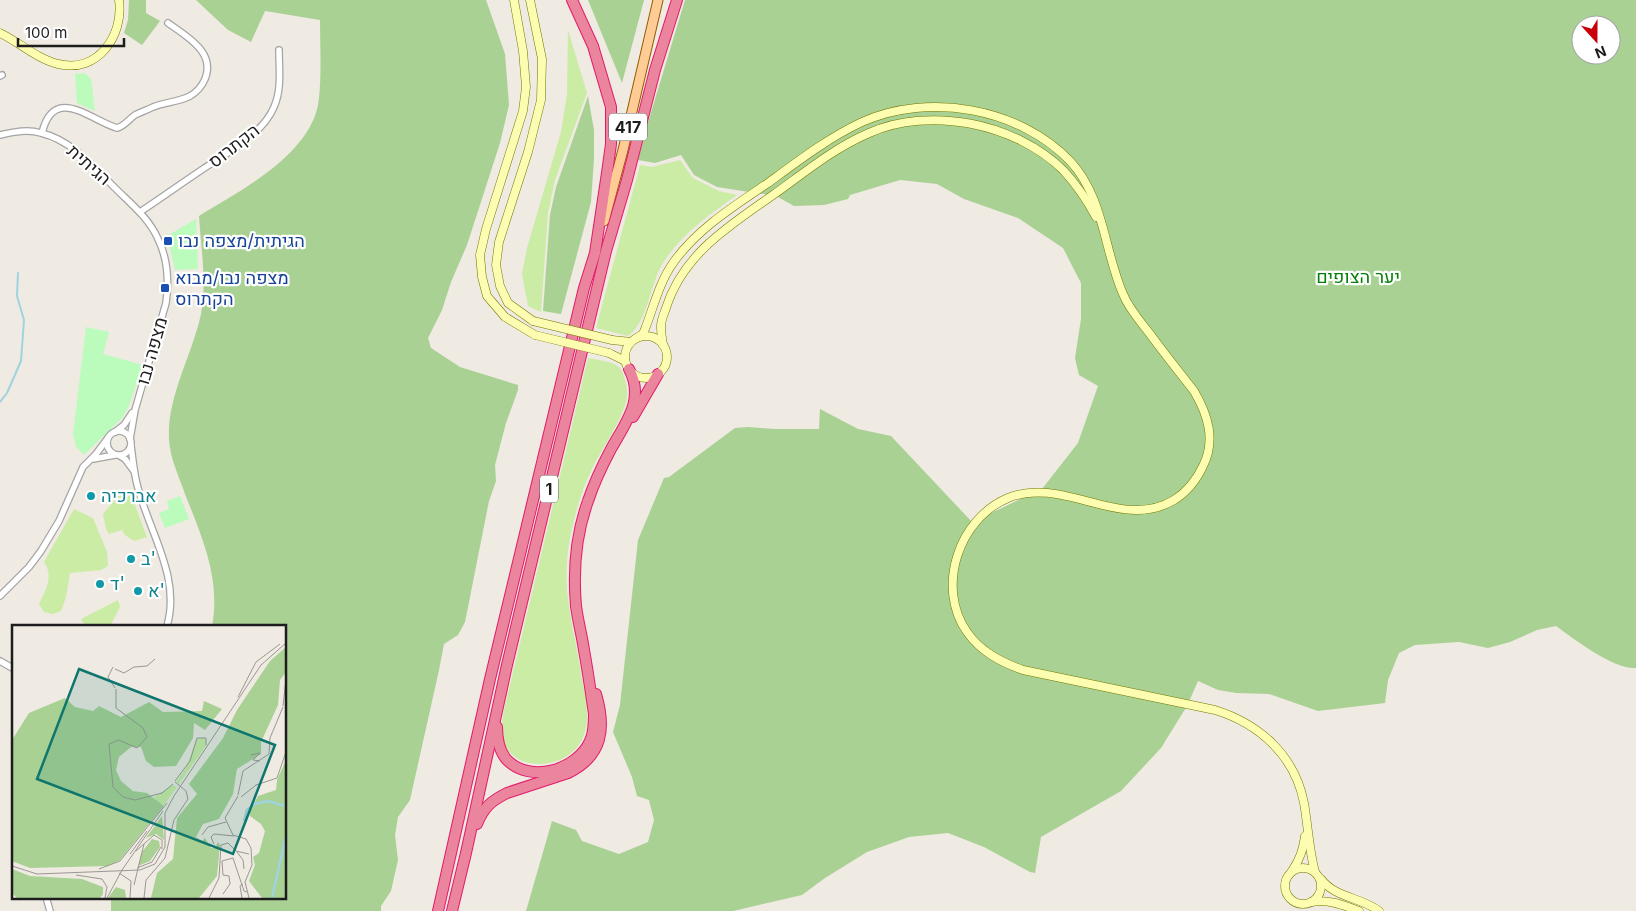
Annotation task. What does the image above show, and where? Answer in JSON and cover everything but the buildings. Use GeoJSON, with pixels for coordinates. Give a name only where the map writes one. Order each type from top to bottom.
{"type":"FeatureCollection","features":[{"type":"Feature","properties":{"kind":"highway","name":"1"},"geometry":{"type":"LineString","coordinates":[[438,911],[492,670],[584,288],[595,253],[611,144],[611,107],[594,46],[572,0]]}},
{"type":"Feature","properties":{"kind":"highway","name":"1"},"geometry":{"type":"LineString","coordinates":[[452,911],[507,665],[606,251],[627,180],[655,70],[677,0]]}},
{"type":"Feature","properties":{"kind":"highway"},"geometry":{"type":"LineString","coordinates":[[507,665],[497,725],[497,737],[502,753],[512,763],[534,772],[555,770],[579,758],[590,740],[594,729],[594,714],[576,607],[575,571],[579,534],[588,500],[601,469],[625,425],[635,397],[634,379],[627,365]]}},
{"type":"Feature","properties":{"kind":"highway"},"geometry":{"type":"LineString","coordinates":[[613,447],[632,420],[658,374]]}},
{"type":"Feature","properties":{"kind":"highway"},"geometry":{"type":"LineString","coordinates":[[466,853],[482,812],[487,805],[507,793],[568,774],[584,763],[594,751],[600,736],[602,717],[584,650]]}},
{"type":"Feature","properties":{"kind":"main road","name":"417"},"geometry":{"type":"LineString","coordinates":[[595,253],[623,150],[658,0]]}},
{"type":"Feature","properties":{"kind":"main road"},"geometry":{"type":"LineString","coordinates":[[655,70],[673,0]]}},
{"type":"Feature","properties":{"kind":"street"},"geometry":{"type":"LineString","coordinates":[[0,33],[58,64],[81,64],[98,56],[110,44],[119,22],[119,0]]}},
{"type":"Feature","properties":{"kind":"street"},"geometry":{"type":"LineString","coordinates":[[514,0],[523,51],[526,87],[523,111],[486,229],[480,255],[482,277],[488,296],[505,317],[535,335],[609,353],[627,365],[633,373],[645,378],[658,374],[665,364],[666,351],[659,341],[647,336],[633,340],[612,340],[533,320],[508,303],[500,286],[496,265],[499,242],[528,152],[541,100],[542,59],[530,0]]}},
{"type":"Feature","properties":{"kind":"street"},"geometry":{"type":"LineString","coordinates":[[42,133],[44,124],[57,109],[71,108],[117,128],[144,111],[188,97],[194,93],[204,80],[207,70],[206,60],[198,45],[168,23]]}},
{"type":"Feature","properties":{"kind":"street","name":"הקתרוס"},"geometry":{"type":"LineString","coordinates":[[140,212],[242,143],[261,126],[274,108],[278,96],[279,50]]}},
{"type":"Feature","properties":{"kind":"street"},"geometry":{"type":"LineString","coordinates":[[627,365],[626,350],[633,340],[643,334],[657,293],[673,263],[690,243],[715,220],[818,147],[863,122],[890,112],[926,107],[961,109],[997,117],[1016,124],[1058,150],[1072,163],[1097,206],[1122,294],[1131,310],[1194,391],[1205,413],[1210,430],[1208,454],[1194,483],[1187,490],[1170,502],[1150,509],[1131,510],[1118,508],[1042,492],[1019,494],[998,503],[981,516],[972,526],[959,552],[953,582],[956,610],[968,633],[987,653],[1023,670],[1215,710],[1258,730],[1279,749],[1295,775],[1304,803],[1310,854],[1321,889],[1315,899],[1310,902]]}},
{"type":"Feature","properties":{"kind":"street"},"geometry":{"type":"LineString","coordinates":[[663,345],[661,327],[669,298],[684,270],[723,230],[825,157],[868,133],[893,125],[927,120],[951,121],[993,129],[1024,143],[1062,169],[1088,202],[1106,239]]}},
{"type":"Feature","properties":{"kind":"street","name":"הגיתית"},"geometry":{"type":"LineString","coordinates":[[0,135],[19,131],[42,133],[59,140],[78,152],[140,212]]}},
{"type":"Feature","properties":{"kind":"street","name":"מצפה נבו"},"geometry":{"type":"LineString","coordinates":[[130,439],[132,421],[162,316],[168,288],[163,250],[158,238],[140,212]]}},
{"type":"Feature","properties":{"kind":"street","name":"מצפה נבו"},"geometry":{"type":"LineString","coordinates":[[113,433],[124,425],[136,407]]}},
{"type":"Feature","properties":{"kind":"street"},"geometry":{"type":"LineString","coordinates":[[0,596],[30,567],[51,536],[79,473],[113,433],[121,432],[125,433],[130,439],[138,488],[170,582],[171,606],[168,625]]}},
{"type":"Feature","properties":{"kind":"street"},"geometry":{"type":"LineString","coordinates":[[108,438],[109,450],[125,460],[135,472]]}},
{"type":"Feature","properties":{"kind":"street"},"geometry":{"type":"LineString","coordinates":[[89,461],[127,452],[131,446]]}},
{"type":"Feature","properties":{"kind":"street"},"geometry":{"type":"LineString","coordinates":[[0,662],[12,668]]}},
{"type":"Feature","properties":{"kind":"street"},"geometry":{"type":"LineString","coordinates":[[1306,819],[1302,853],[1299,862],[1286,881],[1287,894],[1297,902],[1331,901],[1359,911]]}},
{"type":"Feature","properties":{"kind":"street"},"geometry":{"type":"LineString","coordinates":[[1290,873],[1302,868],[1308,868],[1333,891],[1368,904],[1380,911]]}},
{"type":"Feature","properties":{"kind":"street"},"geometry":{"type":"LineString","coordinates":[[46,898],[50,911]]}},
{"type":"Feature","properties":{"kind":"green space"},"geometry":{"type":"Polygon","coordinates":[[[129,0],[146,0],[146,13],[160,21],[142,45],[124,33],[128,20],[129,0]]]}},
{"type":"Feature","properties":{"kind":"green space"},"geometry":{"type":"Polygon","coordinates":[[[196,0],[486,0],[505,54],[509,105],[500,143],[467,245],[451,282],[442,310],[428,338],[431,348],[460,367],[518,385],[518,390],[506,423],[495,465],[496,481],[489,501],[465,622],[458,635],[444,644],[410,800],[398,817],[395,835],[398,860],[391,891],[381,906],[381,911],[111,911],[111,898],[286,898],[286,625],[212,625],[214,592],[212,575],[198,526],[173,460],[169,439],[169,423],[176,392],[197,330],[203,302],[203,265],[199,216],[270,170],[287,156],[312,123],[319,96],[320,20],[265,11],[251,42],[228,30],[196,0]]]}},
{"type":"Feature","properties":{"kind":"green space"},"geometry":{"type":"Polygon","coordinates":[[[588,0],[644,0],[622,83],[588,0]]]}},
{"type":"Feature","properties":{"kind":"green space","name":"יער הצופים"},"geometry":{"type":"Polygon","coordinates":[[[685,0],[1636,0],[1636,668],[1617,664],[1606,659],[1583,646],[1556,626],[1537,630],[1510,642],[1488,648],[1459,642],[1415,645],[1399,653],[1388,680],[1385,703],[1318,711],[1269,694],[1236,693],[1218,690],[1198,681],[1187,706],[1161,748],[1121,791],[1041,837],[1035,873],[984,847],[948,833],[909,837],[867,852],[802,895],[733,911],[526,911],[552,821],[576,830],[582,841],[619,854],[648,842],[654,820],[649,800],[637,796],[632,777],[613,732],[620,705],[638,540],[664,478],[669,477],[735,428],[819,429],[820,409],[858,429],[891,436],[972,522],[1042,489],[1078,443],[1098,386],[1079,375],[1075,358],[1081,319],[1081,283],[1063,248],[1018,218],[964,199],[937,184],[900,180],[850,195],[848,199],[824,205],[794,206],[776,196],[717,187],[694,175],[681,155],[655,163],[638,160],[685,0]]]}},
{"type":"Feature","properties":{"kind":"green space"},"geometry":{"type":"Polygon","coordinates":[[[568,30],[587,93],[555,180],[548,213],[541,312],[528,306],[522,274],[527,248],[561,132],[567,94],[568,30]]]}},
{"type":"Feature","properties":{"kind":"green space"},"geometry":{"type":"Polygon","coordinates":[[[85,73],[91,79],[95,111],[77,103],[75,74],[85,73]]]}},
{"type":"Feature","properties":{"kind":"green space"},"geometry":{"type":"Polygon","coordinates":[[[588,96],[594,130],[591,202],[561,314],[543,311],[550,215],[556,187],[588,96]]]}},
{"type":"Feature","properties":{"kind":"green space"},"geometry":{"type":"Polygon","coordinates":[[[680,160],[693,178],[719,191],[737,195],[697,225],[670,252],[659,271],[640,322],[635,330],[628,336],[596,328],[640,165],[652,167],[680,160]]]}},
{"type":"Feature","properties":{"kind":"green space"},"geometry":{"type":"Polygon","coordinates":[[[196,219],[198,269],[175,270],[167,236],[196,219]]]}},
{"type":"Feature","properties":{"kind":"green space"},"geometry":{"type":"Polygon","coordinates":[[[86,327],[109,332],[103,354],[143,365],[129,406],[123,417],[84,455],[76,447],[73,434],[86,327]]]}},
{"type":"Feature","properties":{"kind":"green space"},"geometry":{"type":"Polygon","coordinates":[[[588,358],[610,362],[620,368],[625,378],[627,394],[622,414],[585,484],[575,517],[569,547],[567,590],[586,699],[587,724],[580,743],[565,757],[555,762],[533,763],[522,761],[506,747],[502,734],[502,719],[588,358]]]}},
{"type":"Feature","properties":{"kind":"green space"},"geometry":{"type":"Polygon","coordinates":[[[130,492],[147,537],[134,541],[125,535],[122,530],[109,534],[103,514],[118,496],[130,492]]]}},
{"type":"Feature","properties":{"kind":"green space"},"geometry":{"type":"Polygon","coordinates":[[[180,496],[189,519],[165,528],[159,513],[169,509],[167,501],[180,496]]]}},
{"type":"Feature","properties":{"kind":"green space"},"geometry":{"type":"Polygon","coordinates":[[[74,509],[93,518],[107,552],[108,566],[101,570],[70,573],[66,597],[61,611],[53,614],[44,612],[39,604],[49,578],[44,562],[74,509]]]}},
{"type":"Feature","properties":{"kind":"green space"},"geometry":{"type":"Polygon","coordinates":[[[118,600],[120,607],[111,625],[84,625],[81,619],[118,600]]]}},
{"type":"Feature","properties":{"kind":"waterway"},"geometry":{"type":"LineString","coordinates":[[0,402],[7,393],[21,361],[24,320],[17,296],[18,273]]}},
{"type":"Feature","properties":{"kind":"place","name":"הגיתית/מצפה נבו"},"geometry":{"type":"Point","coordinates":[168,241]}},
{"type":"Feature","properties":{"kind":"place","name":"מצפה נבו/מבוא הקתרוס"},"geometry":{"type":"Point","coordinates":[165,288]}},
{"type":"Feature","properties":{"kind":"place","name":"אברכיה"},"geometry":{"type":"Point","coordinates":[91,496]}},
{"type":"Feature","properties":{"kind":"place","name":"ב'"},"geometry":{"type":"Point","coordinates":[131,559]}},
{"type":"Feature","properties":{"kind":"place","name":"ד'"},"geometry":{"type":"Point","coordinates":[100,584]}},
{"type":"Feature","properties":{"kind":"place","name":"א'"},"geometry":{"type":"Point","coordinates":[138,591]}}]}
